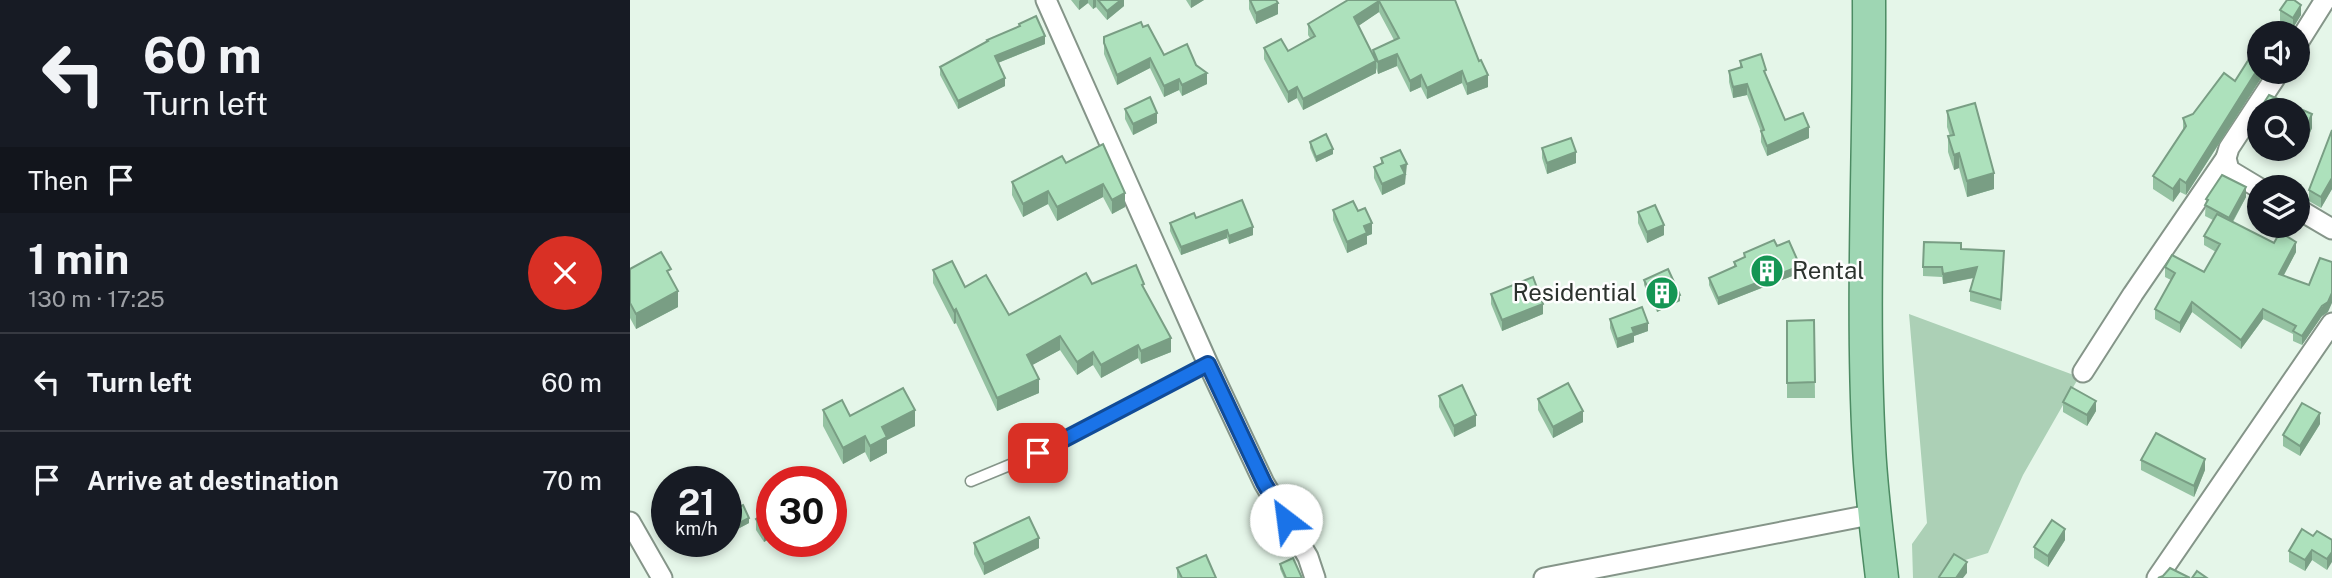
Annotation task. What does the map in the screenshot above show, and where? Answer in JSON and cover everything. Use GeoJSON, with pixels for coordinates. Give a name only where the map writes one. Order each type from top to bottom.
{"type":"FeatureCollection","features":[{"type":"Feature","properties":{"kind":"main road"},"geometry":{"type":"LineString","coordinates":[[1869,0],[1866,337],[1869,447],[1882,578]]}},
{"type":"Feature","properties":{"kind":"street"},"geometry":{"type":"LineString","coordinates":[[1046,0],[1208,364],[1264,483],[1308,557],[1315,578]]}},
{"type":"Feature","properties":{"kind":"street"},"geometry":{"type":"LineString","coordinates":[[2310,24],[2325,0]]}},
{"type":"Feature","properties":{"kind":"street"},"geometry":{"type":"LineString","coordinates":[[2083,372],[2226,158],[2229,148],[2271,84]]}},
{"type":"Feature","properties":{"kind":"street"},"geometry":{"type":"LineString","coordinates":[[2226,158],[2230,170],[2247,181]]}},
{"type":"Feature","properties":{"kind":"street"},"geometry":{"type":"LineString","coordinates":[[2310,216],[2332,229]]}},
{"type":"Feature","properties":{"kind":"street"},"geometry":{"type":"LineString","coordinates":[[2157,578],[2332,323]]}},
{"type":"Feature","properties":{"kind":"street"},"geometry":{"type":"LineString","coordinates":[[1544,578],[1875,514]]}},
{"type":"Feature","properties":{"kind":"street"},"geometry":{"type":"LineString","coordinates":[[630,522],[662,578]]}},
{"type":"Feature","properties":{"kind":"lane"},"geometry":{"type":"LineString","coordinates":[[971,481],[1038,453],[1208,364]]}},
{"type":"Feature","properties":{"kind":"green space"},"geometry":{"type":"Polygon","coordinates":[[[1909,314],[2079,377],[2023,475],[1988,553],[1946,566],[1941,578],[1913,578],[1912,544],[1927,523],[1909,314]]]}},
{"type":"Feature","properties":{"kind":"building"},"geometry":{"type":"Polygon","coordinates":[[[1098,0],[1121,0],[1107,11],[1098,0]]]}},
{"type":"Feature","properties":{"kind":"building"},"geometry":{"type":"Polygon","coordinates":[[[1250,0],[1276,0],[1278,3],[1256,13],[1250,0]]]}},
{"type":"Feature","properties":{"kind":"building"},"geometry":{"type":"Polygon","coordinates":[[[1348,0],[1455,0],[1479,61],[1481,60],[1488,75],[1467,84],[1462,71],[1427,88],[1421,75],[1410,81],[1397,54],[1378,62],[1373,50],[1399,38],[1379,1],[1354,17],[1376,61],[1303,99],[1297,87],[1288,92],[1264,48],[1281,39],[1288,51],[1315,36],[1308,24],[1348,0]]]}},
{"type":"Feature","properties":{"kind":"building"},"geometry":{"type":"Polygon","coordinates":[[[2287,0],[2294,0],[2301,5],[2293,18],[2280,10],[2287,0]]]}},
{"type":"Feature","properties":{"kind":"building"},"geometry":{"type":"Polygon","coordinates":[[[1036,16],[1045,36],[995,56],[1005,78],[958,101],[940,67],[1036,16]]]}},
{"type":"Feature","properties":{"kind":"building"},"geometry":{"type":"Polygon","coordinates":[[[1141,22],[1143,27],[1148,25],[1164,55],[1187,44],[1196,65],[1207,73],[1182,85],[1179,79],[1164,86],[1150,58],[1117,75],[1104,37],[1141,22]]]}},
{"type":"Feature","properties":{"kind":"building"},"geometry":{"type":"Polygon","coordinates":[[[1761,54],[1766,70],[1764,71],[1785,120],[1803,113],[1809,127],[1767,146],[1747,84],[1733,87],[1729,71],[1742,67],[1740,61],[1761,54]]]}},
{"type":"Feature","properties":{"kind":"building"},"geometry":{"type":"Polygon","coordinates":[[[2247,62],[2248,84],[2186,183],[2180,179],[2173,189],[2153,176],[2186,126],[2183,118],[2193,114],[2224,73],[2235,81],[2247,62]]]}},
{"type":"Feature","properties":{"kind":"building"},"geometry":{"type":"Polygon","coordinates":[[[1150,97],[1157,113],[1133,124],[1125,109],[1150,97]]]}},
{"type":"Feature","properties":{"kind":"building"},"geometry":{"type":"Polygon","coordinates":[[[1975,103],[1994,173],[1967,181],[1959,153],[1954,155],[1948,136],[1954,135],[1947,111],[1975,103]]]}},
{"type":"Feature","properties":{"kind":"building"},"geometry":{"type":"Polygon","coordinates":[[[2332,130],[2332,178],[2321,197],[2310,191],[2332,130]]]}},
{"type":"Feature","properties":{"kind":"building"},"geometry":{"type":"Polygon","coordinates":[[[1326,134],[1333,149],[1316,157],[1310,142],[1326,134]]]}},
{"type":"Feature","properties":{"kind":"building"},"geometry":{"type":"Polygon","coordinates":[[[1571,138],[1576,152],[1547,163],[1542,148],[1571,138]]]}},
{"type":"Feature","properties":{"kind":"building"},"geometry":{"type":"Polygon","coordinates":[[[1103,144],[1125,193],[1112,200],[1103,184],[1057,207],[1048,191],[1023,204],[1012,182],[1062,156],[1066,163],[1103,144]]]}},
{"type":"Feature","properties":{"kind":"building"},"geometry":{"type":"Polygon","coordinates":[[[1400,150],[1407,164],[1401,166],[1405,174],[1382,184],[1374,167],[1383,163],[1381,158],[1400,150]]]}},
{"type":"Feature","properties":{"kind":"building"},"geometry":{"type":"Polygon","coordinates":[[[2222,175],[2246,187],[2229,218],[2205,205],[2222,175]]]}},
{"type":"Feature","properties":{"kind":"building"},"geometry":{"type":"Polygon","coordinates":[[[1242,200],[1253,227],[1229,236],[1227,230],[1181,247],[1170,223],[1194,213],[1196,218],[1242,200]]]}},
{"type":"Feature","properties":{"kind":"building"},"geometry":{"type":"Polygon","coordinates":[[[1353,201],[1358,211],[1365,208],[1372,223],[1364,226],[1367,233],[1347,242],[1333,210],[1353,201]]]}},
{"type":"Feature","properties":{"kind":"building"},"geometry":{"type":"Polygon","coordinates":[[[1655,205],[1664,225],[1647,232],[1638,212],[1655,205]]]}},
{"type":"Feature","properties":{"kind":"building"},"geometry":{"type":"Polygon","coordinates":[[[2217,214],[2247,229],[2247,238],[2264,238],[2274,243],[2277,238],[2290,238],[2296,242],[2279,274],[2309,285],[2320,258],[2332,262],[2332,293],[2328,302],[2322,306],[2302,336],[2293,331],[2296,326],[2263,309],[2241,340],[2192,302],[2180,323],[2155,309],[2175,273],[2165,267],[2172,255],[2204,272],[2220,244],[2204,236],[2217,214]]]}},
{"type":"Feature","properties":{"kind":"building"},"geometry":{"type":"Polygon","coordinates":[[[1774,240],[1777,246],[1789,241],[1800,266],[1718,298],[1709,278],[1736,266],[1734,262],[1745,257],[1744,253],[1774,240]]]}},
{"type":"Feature","properties":{"kind":"building"},"geometry":{"type":"Polygon","coordinates":[[[1924,242],[1961,243],[1961,249],[2004,251],[2001,300],[1970,291],[1977,267],[1943,274],[1942,267],[1923,267],[1924,242]]]}},
{"type":"Feature","properties":{"kind":"building"},"geometry":{"type":"Polygon","coordinates":[[[661,252],[671,269],[667,271],[678,291],[636,314],[630,303],[630,269],[661,252]]]}},
{"type":"Feature","properties":{"kind":"building"},"geometry":{"type":"Polygon","coordinates":[[[952,261],[965,287],[986,275],[1009,315],[1086,273],[1092,284],[1136,265],[1144,284],[1142,285],[1171,338],[1141,351],[1138,345],[1101,365],[1093,352],[1077,362],[1060,336],[1027,355],[1039,379],[997,398],[956,309],[954,311],[933,270],[952,261]]]}},
{"type":"Feature","properties":{"kind":"building","name":"Residential"},"geometry":{"type":"Polygon","coordinates":[[[1668,269],[1680,295],[1657,306],[1644,280],[1668,269]]]}},
{"type":"Feature","properties":{"kind":"building"},"geometry":{"type":"Polygon","coordinates":[[[1533,277],[1543,304],[1502,320],[1491,294],[1533,277]]]}},
{"type":"Feature","properties":{"kind":"building"},"geometry":{"type":"Polygon","coordinates":[[[1642,307],[1648,323],[1632,328],[1634,333],[1617,339],[1610,319],[1642,307]]]}},
{"type":"Feature","properties":{"kind":"building"},"geometry":{"type":"Polygon","coordinates":[[[1814,320],[1815,382],[1787,383],[1787,321],[1814,320]]]}},
{"type":"Feature","properties":{"kind":"building"},"geometry":{"type":"Polygon","coordinates":[[[1568,383],[1583,411],[1553,427],[1538,399],[1568,383]]]}},
{"type":"Feature","properties":{"kind":"building"},"geometry":{"type":"Polygon","coordinates":[[[1462,385],[1476,415],[1454,426],[1439,396],[1462,385]]]}},
{"type":"Feature","properties":{"kind":"building"},"geometry":{"type":"Polygon","coordinates":[[[2071,387],[2096,401],[2087,415],[2063,402],[2071,387]]]}},
{"type":"Feature","properties":{"kind":"building"},"geometry":{"type":"Polygon","coordinates":[[[903,388],[915,410],[882,427],[887,437],[870,446],[865,436],[843,448],[823,410],[842,400],[850,416],[903,388]]]}},
{"type":"Feature","properties":{"kind":"building"},"geometry":{"type":"Polygon","coordinates":[[[2302,403],[2320,413],[2300,446],[2283,435],[2302,403]]]}},
{"type":"Feature","properties":{"kind":"building"},"geometry":{"type":"Polygon","coordinates":[[[2156,433],[2205,459],[2194,486],[2141,460],[2156,433]]]}},
{"type":"Feature","properties":{"kind":"building"},"geometry":{"type":"Polygon","coordinates":[[[742,505],[749,518],[742,522],[742,505]]]}},
{"type":"Feature","properties":{"kind":"building"},"geometry":{"type":"Polygon","coordinates":[[[1029,517],[1039,538],[984,564],[974,543],[1029,517]]]}},
{"type":"Feature","properties":{"kind":"building"},"geometry":{"type":"Polygon","coordinates":[[[2052,520],[2065,529],[2048,556],[2034,547],[2052,520]]]}},
{"type":"Feature","properties":{"kind":"building"},"geometry":{"type":"Polygon","coordinates":[[[2302,529],[2313,536],[2317,531],[2332,540],[2332,552],[2327,559],[2312,550],[2305,560],[2289,551],[2302,529]]]}},
{"type":"Feature","properties":{"kind":"building"},"geometry":{"type":"Polygon","coordinates":[[[1954,554],[1967,562],[1956,578],[1940,578],[1939,577],[1954,554]]]}},
{"type":"Feature","properties":{"kind":"building"},"geometry":{"type":"Polygon","coordinates":[[[1206,555],[1216,578],[1182,578],[1177,568],[1206,555]]]}},
{"type":"Feature","properties":{"kind":"building"},"geometry":{"type":"Polygon","coordinates":[[[1293,558],[1302,578],[1286,578],[1280,564],[1293,558]]]}},
{"type":"Feature","properties":{"kind":"building"},"geometry":{"type":"Polygon","coordinates":[[[2170,568],[2190,578],[2158,578],[2170,568]]]}},
{"type":"Feature","properties":{"kind":"building"},"geometry":{"type":"Polygon","coordinates":[[[2197,571],[2207,578],[2192,578],[2197,571]]]}},
{"type":"Feature","properties":{"kind":"place","name":"Rental"},"geometry":{"type":"Point","coordinates":[1767,271]}},
{"type":"Feature","properties":{"kind":"place","name":"Residential"},"geometry":{"type":"Point","coordinates":[1662,293]}},
{"type":"Feature","properties":{"kind":"route"},"geometry":{"type":"LineString","coordinates":[[1038,453],[1208,364],[1264,483],[1286,520]]}}]}
